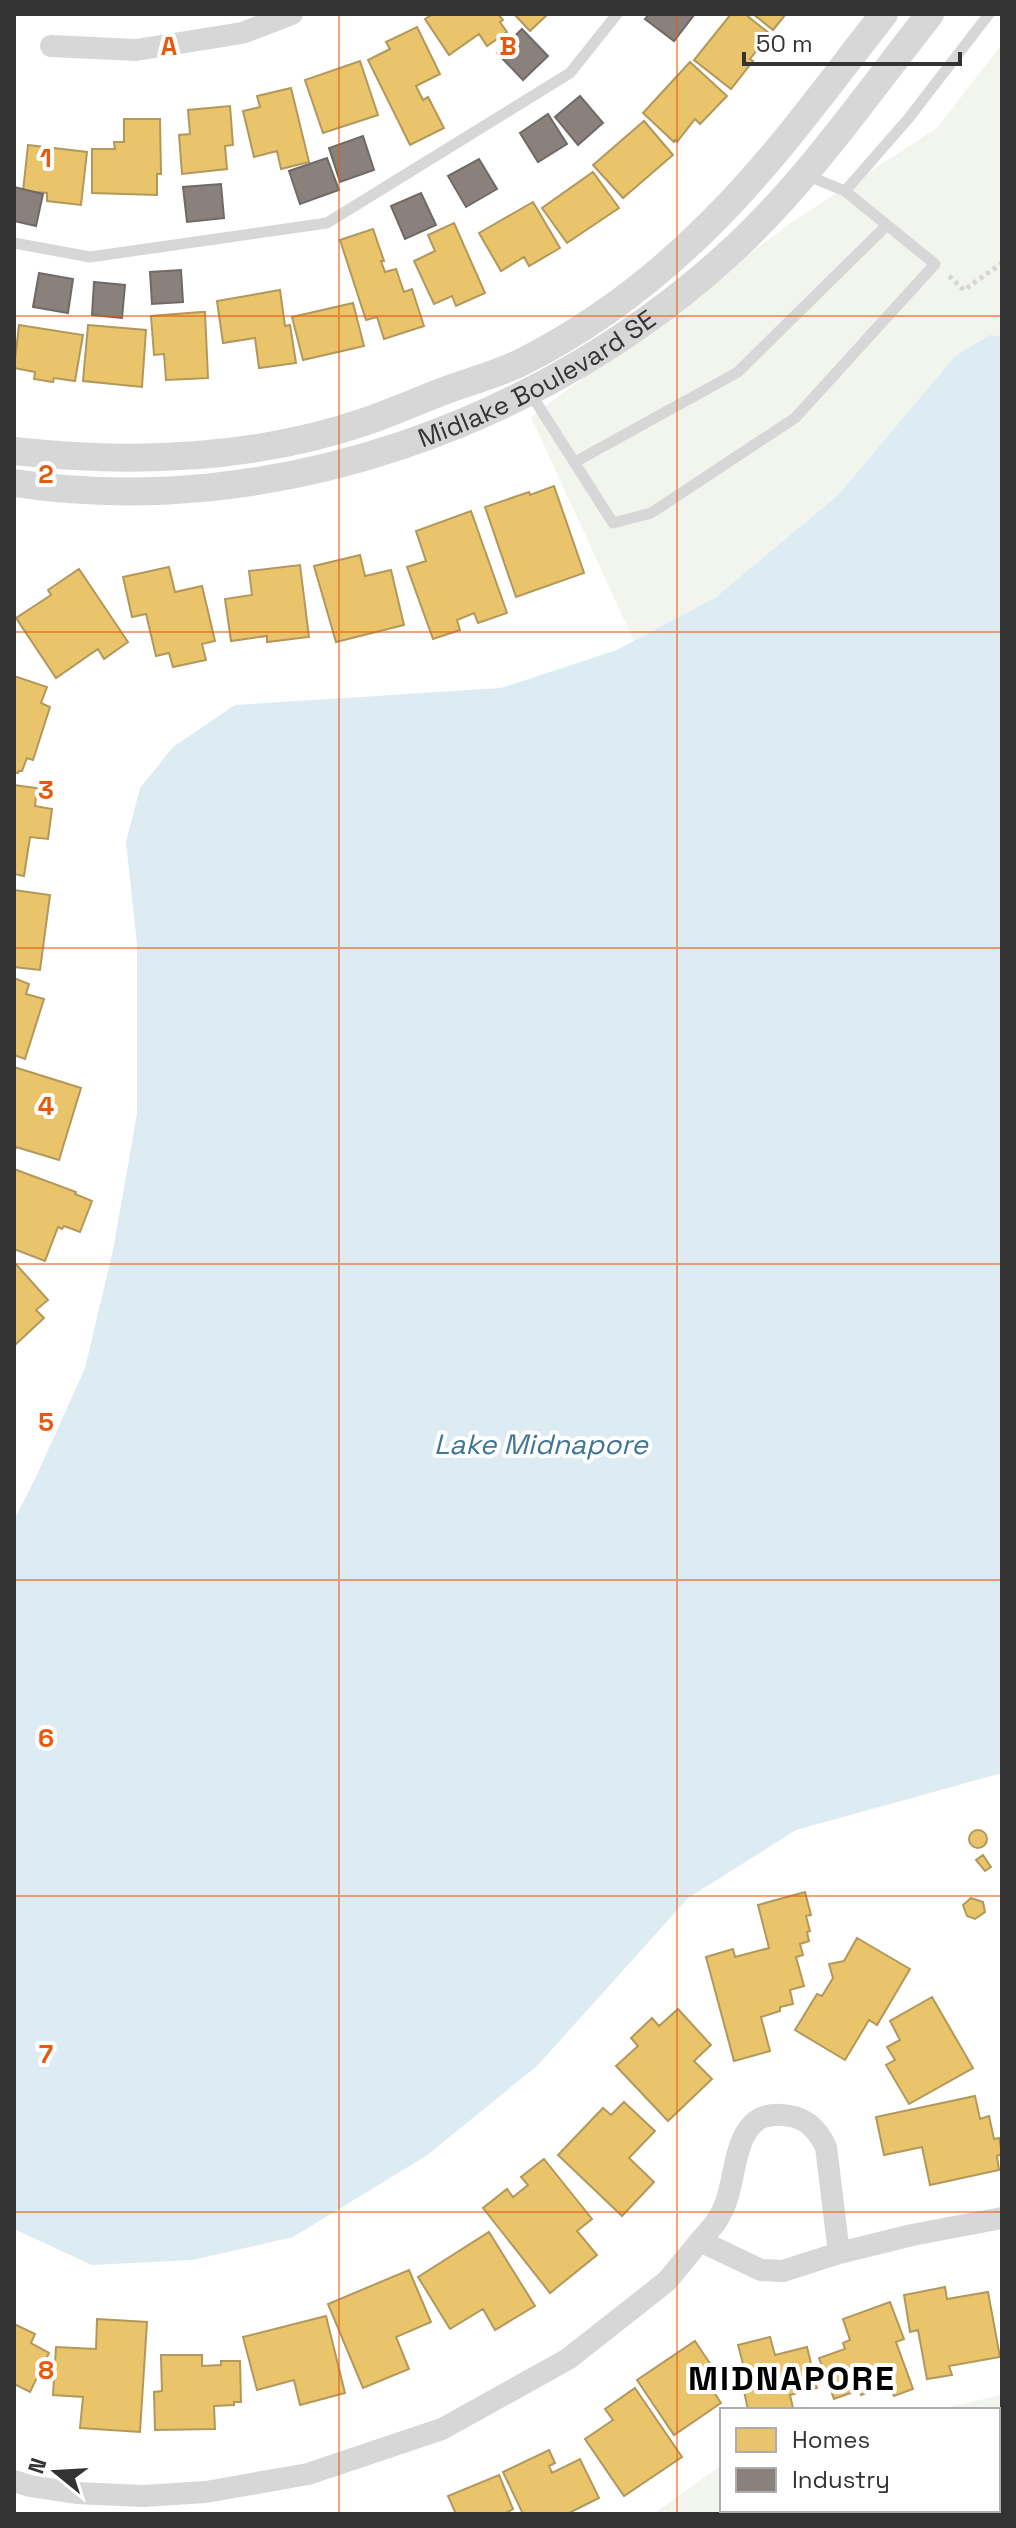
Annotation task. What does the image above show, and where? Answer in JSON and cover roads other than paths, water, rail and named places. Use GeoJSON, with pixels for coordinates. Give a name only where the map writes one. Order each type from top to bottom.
{"type":"FeatureCollection","features":[{"type":"Feature","properties":{"kind":"street"},"geometry":{"type":"LineString","coordinates":[[51,46],[136,50],[242,33],[292,14]]}},
{"type":"Feature","properties":{"kind":"street","name":"Midlake Boulevard SE"},"geometry":{"type":"LineString","coordinates":[[14,451],[128,459],[268,446],[366,421],[517,364],[598,317],[672,260],[744,190],[884,14]]}},
{"type":"Feature","properties":{"kind":"street","name":"Midlake Boulevard SE"},"geometry":{"type":"LineString","coordinates":[[14,483],[85,490],[196,489],[308,472],[378,453],[473,417],[529,390],[619,339],[662,309],[738,244],[804,174],[930,14]]}},
{"type":"Feature","properties":{"kind":"street"},"geometry":{"type":"LineString","coordinates":[[776,151],[804,174]]}},
{"type":"Feature","properties":{"kind":"street"},"geometry":{"type":"LineString","coordinates":[[517,364],[529,390]]}},
{"type":"Feature","properties":{"kind":"street"},"geometry":{"type":"LineString","coordinates":[[14,2481],[76,2493],[143,2496],[206,2492],[308,2474],[442,2429],[568,2359],[667,2281],[715,2225],[726,2202],[738,2147],[750,2127],[761,2120],[784,2115],[798,2117],[820,2135],[826,2147],[839,2253]]}},
{"type":"Feature","properties":{"kind":"street"},"geometry":{"type":"LineString","coordinates":[[700,2241],[761,2270],[783,2271],[912,2235],[1002,2218]]}},
{"type":"Feature","properties":{"kind":"lane"},"geometry":{"type":"LineString","coordinates":[[14,243],[90,257],[327,223],[570,73],[617,14]]}},
{"type":"Feature","properties":{"kind":"lane"},"geometry":{"type":"LineString","coordinates":[[845,191],[908,119],[989,14]]}},
{"type":"Feature","properties":{"kind":"lane"},"geometry":{"type":"LineString","coordinates":[[529,390],[613,523],[651,513],[795,418],[935,264],[845,191],[804,174]]}},
{"type":"Feature","properties":{"kind":"lane"},"geometry":{"type":"LineString","coordinates":[[575,462],[738,372],[887,225]]}},
{"type":"Feature","properties":{"kind":"water","name":"Lake Midnapore"},"geometry":{"type":"Polygon","coordinates":[[[990,335],[1002,336],[1002,1773],[796,1830],[688,1898],[537,2066],[426,2156],[293,2237],[193,2260],[92,2265],[14,2229],[14,1520],[85,1368],[113,1250],[137,1114],[137,945],[126,842],[140,788],[173,747],[235,705],[501,688],[617,650],[716,597],[838,495],[956,355],[990,335]]]}},
{"type":"Feature","properties":{"kind":"district","name":"MIDNAPORE"},"geometry":{"type":"Point","coordinates":[792,2378]}}]}
